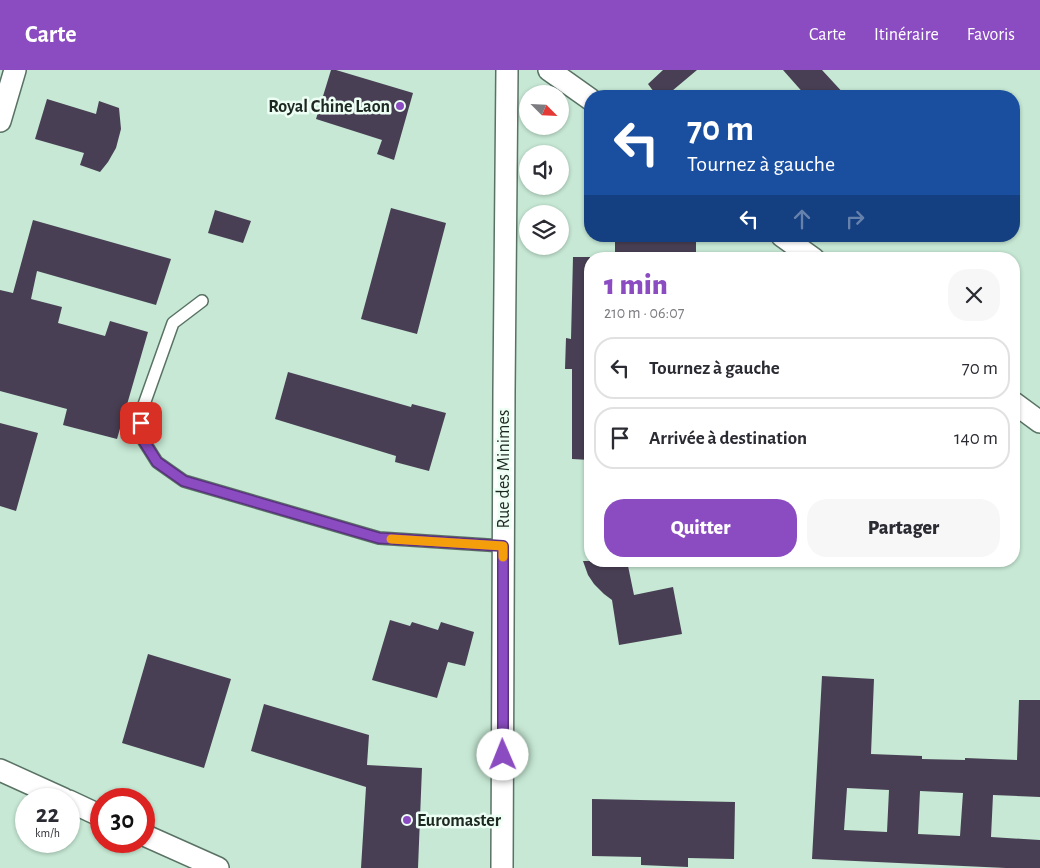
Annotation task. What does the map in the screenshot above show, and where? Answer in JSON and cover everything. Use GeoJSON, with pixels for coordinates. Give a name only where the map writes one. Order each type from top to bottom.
{"type":"FeatureCollection","features":[{"type":"Feature","properties":{"kind":"street"},"geometry":{"type":"LineString","coordinates":[[0,121],[15,70]]}},
{"type":"Feature","properties":{"kind":"street","name":"Rue des Minimes"},"geometry":{"type":"LineString","coordinates":[[502,868],[507,70]]}},
{"type":"Feature","properties":{"kind":"street"},"geometry":{"type":"LineString","coordinates":[[549,70],[584,95]]}},
{"type":"Feature","properties":{"kind":"street"},"geometry":{"type":"LineString","coordinates":[[790,242],[804,252]]}},
{"type":"Feature","properties":{"kind":"street"},"geometry":{"type":"LineString","coordinates":[[1020,407],[1040,422]]}},
{"type":"Feature","properties":{"kind":"street"},"geometry":{"type":"LineString","coordinates":[[0,770],[40,788]]}},
{"type":"Feature","properties":{"kind":"street"},"geometry":{"type":"LineString","coordinates":[[155,840],[218,868]]}},
{"type":"Feature","properties":{"kind":"lane"},"geometry":{"type":"LineString","coordinates":[[202,301],[173,323],[142,410],[140,435],[157,462],[184,481],[379,538],[503,546]]}},
{"type":"Feature","properties":{"kind":"shaded area"},"geometry":{"type":"Polygon","coordinates":[[[0,70],[1040,70],[1040,868],[0,868],[0,70]]]}},
{"type":"Feature","properties":{"kind":"building"},"geometry":{"type":"Polygon","coordinates":[[[331,70],[413,93],[394,160],[377,154],[382,140],[316,119],[331,70]]]}},
{"type":"Feature","properties":{"kind":"building"},"geometry":{"type":"Polygon","coordinates":[[[663,70],[697,70],[673,90],[652,90],[648,84],[663,70]]]}},
{"type":"Feature","properties":{"kind":"building"},"geometry":{"type":"Polygon","coordinates":[[[783,70],[822,70],[840,90],[801,90],[783,70]]]}},
{"type":"Feature","properties":{"kind":"building"},"geometry":{"type":"Polygon","coordinates":[[[47,99],[96,114],[99,101],[119,108],[121,129],[116,148],[100,172],[80,165],[84,153],[35,139],[47,99]]]}},
{"type":"Feature","properties":{"kind":"building"},"geometry":{"type":"Polygon","coordinates":[[[391,208],[446,223],[417,334],[361,319],[391,208]]]}},
{"type":"Feature","properties":{"kind":"building"},"geometry":{"type":"Polygon","coordinates":[[[215,210],[251,221],[243,243],[208,233],[215,210]]]}},
{"type":"Feature","properties":{"kind":"building"},"geometry":{"type":"Polygon","coordinates":[[[33,220],[171,259],[156,305],[37,271],[31,299],[62,307],[58,323],[105,336],[110,321],[148,332],[117,439],[63,425],[67,409],[0,391],[0,290],[13,293],[33,220]]]}},
{"type":"Feature","properties":{"kind":"building"},"geometry":{"type":"Polygon","coordinates":[[[615,242],[696,242],[696,252],[615,252],[615,242]]]}},
{"type":"Feature","properties":{"kind":"building"},"geometry":{"type":"Polygon","coordinates":[[[573,257],[584,257],[584,460],[572,459],[572,369],[565,369],[566,338],[571,339],[573,257]]]}},
{"type":"Feature","properties":{"kind":"building"},"geometry":{"type":"Polygon","coordinates":[[[288,372],[411,407],[412,404],[446,413],[429,471],[395,462],[396,456],[275,419],[288,372]]]}},
{"type":"Feature","properties":{"kind":"building"},"geometry":{"type":"Polygon","coordinates":[[[0,423],[38,433],[16,511],[0,506],[0,423]]]}},
{"type":"Feature","properties":{"kind":"building"},"geometry":{"type":"Polygon","coordinates":[[[585,567],[628,567],[634,595],[673,587],[682,634],[619,645],[612,600],[594,584],[585,567]]]}},
{"type":"Feature","properties":{"kind":"building"},"geometry":{"type":"Polygon","coordinates":[[[390,620],[410,626],[412,622],[438,630],[441,622],[474,632],[465,666],[448,662],[437,698],[372,680],[390,620]]]}},
{"type":"Feature","properties":{"kind":"building"},"geometry":{"type":"Polygon","coordinates":[[[148,654],[231,679],[204,768],[122,743],[148,654]]]}},
{"type":"Feature","properties":{"kind":"building"},"geometry":{"type":"Polygon","coordinates":[[[822,676],[874,679],[871,754],[922,756],[922,759],[1017,760],[1019,700],[1040,700],[1040,797],[993,795],[991,837],[1040,840],[1040,868],[812,859],[822,676]],[[847,788],[844,830],[887,832],[889,790],[847,788]],[[920,791],[918,834],[960,836],[963,793],[920,791]]]}},
{"type":"Feature","properties":{"kind":"building"},"geometry":{"type":"Polygon","coordinates":[[[264,704],[369,735],[367,765],[422,768],[418,868],[361,868],[366,787],[251,751],[264,704]]]}},
{"type":"Feature","properties":{"kind":"building"},"geometry":{"type":"Polygon","coordinates":[[[592,799],[735,802],[734,859],[688,858],[688,867],[641,865],[641,857],[592,856],[592,799]]]}},
{"type":"Feature","properties":{"kind":"slow traffic"},"geometry":{"type":"LineString","coordinates":[[391,539],[503,546],[503,557]]}},
{"type":"Feature","properties":{"kind":"place","name":"Royal Chine Laon"},"geometry":{"type":"Point","coordinates":[400,106]}},
{"type":"Feature","properties":{"kind":"place","name":"Euromaster"},"geometry":{"type":"Point","coordinates":[407,820]}},
{"type":"Feature","properties":{"kind":"route"},"geometry":{"type":"LineString","coordinates":[[141,423],[140,435],[157,462],[184,481],[379,538],[503,546],[503,755]]}}]}
